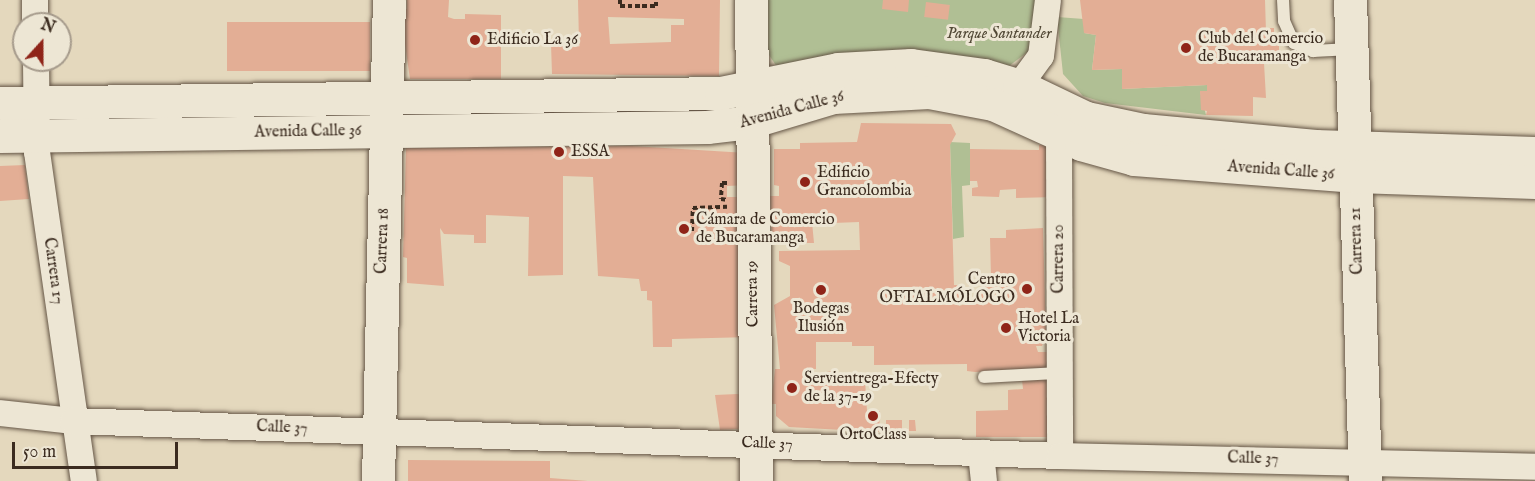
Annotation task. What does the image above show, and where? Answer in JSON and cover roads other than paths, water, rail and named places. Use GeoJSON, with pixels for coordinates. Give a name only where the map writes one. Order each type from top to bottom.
{"type":"FeatureCollection","features":[{"type":"Feature","properties":{"kind":"main road","name":"Carrera 18"},"geometry":{"type":"LineString","coordinates":[[378,481],[377,431],[389,0]]}},
{"type":"Feature","properties":{"kind":"main road","name":"Carrera 19"},"geometry":{"type":"LineString","coordinates":[[751,0],[750,122],[756,481]]}},
{"type":"Feature","properties":{"kind":"main road","name":"Carrera 21"},"geometry":{"type":"LineString","coordinates":[[1350,0],[1365,471]]}},
{"type":"Feature","properties":{"kind":"main road","name":"Avenida Calle 36"},"geometry":{"type":"LineString","coordinates":[[0,103],[750,90],[838,69],[874,66],[949,69],[1019,86],[1086,118],[1143,130],[1355,162],[1535,182]]}},
{"type":"Feature","properties":{"kind":"main road","name":"Avenida Calle 36"},"geometry":{"type":"LineString","coordinates":[[0,136],[707,127],[750,122],[833,97],[929,92],[993,104],[1059,134],[1134,159],[1355,162],[1535,153]]}},
{"type":"Feature","properties":{"kind":"street"},"geometry":{"type":"LineString","coordinates":[[1019,86],[1041,56],[1048,0]]}},
{"type":"Feature","properties":{"kind":"street","name":"Carrera 17"},"geometry":{"type":"LineString","coordinates":[[36,72],[35,135],[73,421],[84,481]]}},
{"type":"Feature","properties":{"kind":"street","name":"Carrera 20"},"geometry":{"type":"LineString","coordinates":[[1059,134],[1060,456]]}},
{"type":"Feature","properties":{"kind":"street","name":"Calle 37"},"geometry":{"type":"LineString","coordinates":[[0,413],[73,421],[755,443],[1365,471],[1535,467]]}},
{"type":"Feature","properties":{"kind":"street"},"geometry":{"type":"LineString","coordinates":[[981,453],[984,481]]}},
{"type":"Feature","properties":{"kind":"lane"},"geometry":{"type":"LineString","coordinates":[[1283,0],[1284,21],[1294,43],[1313,51],[1352,49]]}},
{"type":"Feature","properties":{"kind":"lane"},"geometry":{"type":"LineString","coordinates":[[984,377],[1059,374]]}},
{"type":"Feature","properties":{"kind":"place","name":"Edificio La 36"},"geometry":{"type":"Point","coordinates":[475,40]}},
{"type":"Feature","properties":{"kind":"place","name":"Club del Comercio de Bucaramanga"},"geometry":{"type":"Point","coordinates":[1186,48]}},
{"type":"Feature","properties":{"kind":"place","name":"ESSA"},"geometry":{"type":"Point","coordinates":[559,152]}},
{"type":"Feature","properties":{"kind":"place","name":"Edificio Grancolombia"},"geometry":{"type":"Point","coordinates":[805,182]}},
{"type":"Feature","properties":{"kind":"place","name":"Cámara de Comercio de Bucaramanga"},"geometry":{"type":"Point","coordinates":[684,229]}},
{"type":"Feature","properties":{"kind":"place","name":"Centro OFTALMÓLOGO"},"geometry":{"type":"Point","coordinates":[1027,289]}},
{"type":"Feature","properties":{"kind":"place","name":"Bodegas Ilusión"},"geometry":{"type":"Point","coordinates":[821,290]}},
{"type":"Feature","properties":{"kind":"place","name":"Hotel La Victoria"},"geometry":{"type":"Point","coordinates":[1006,328]}},
{"type":"Feature","properties":{"kind":"place","name":"Servientrega-Efecty de la 37-19"},"geometry":{"type":"Point","coordinates":[792,388]}},
{"type":"Feature","properties":{"kind":"place","name":"OrtoClass"},"geometry":{"type":"Point","coordinates":[873,416]}},
{"type":"Feature","properties":{"kind":"park label","name":"Parque Santander"},"geometry":{"type":"Point","coordinates":[999,34]}}]}
